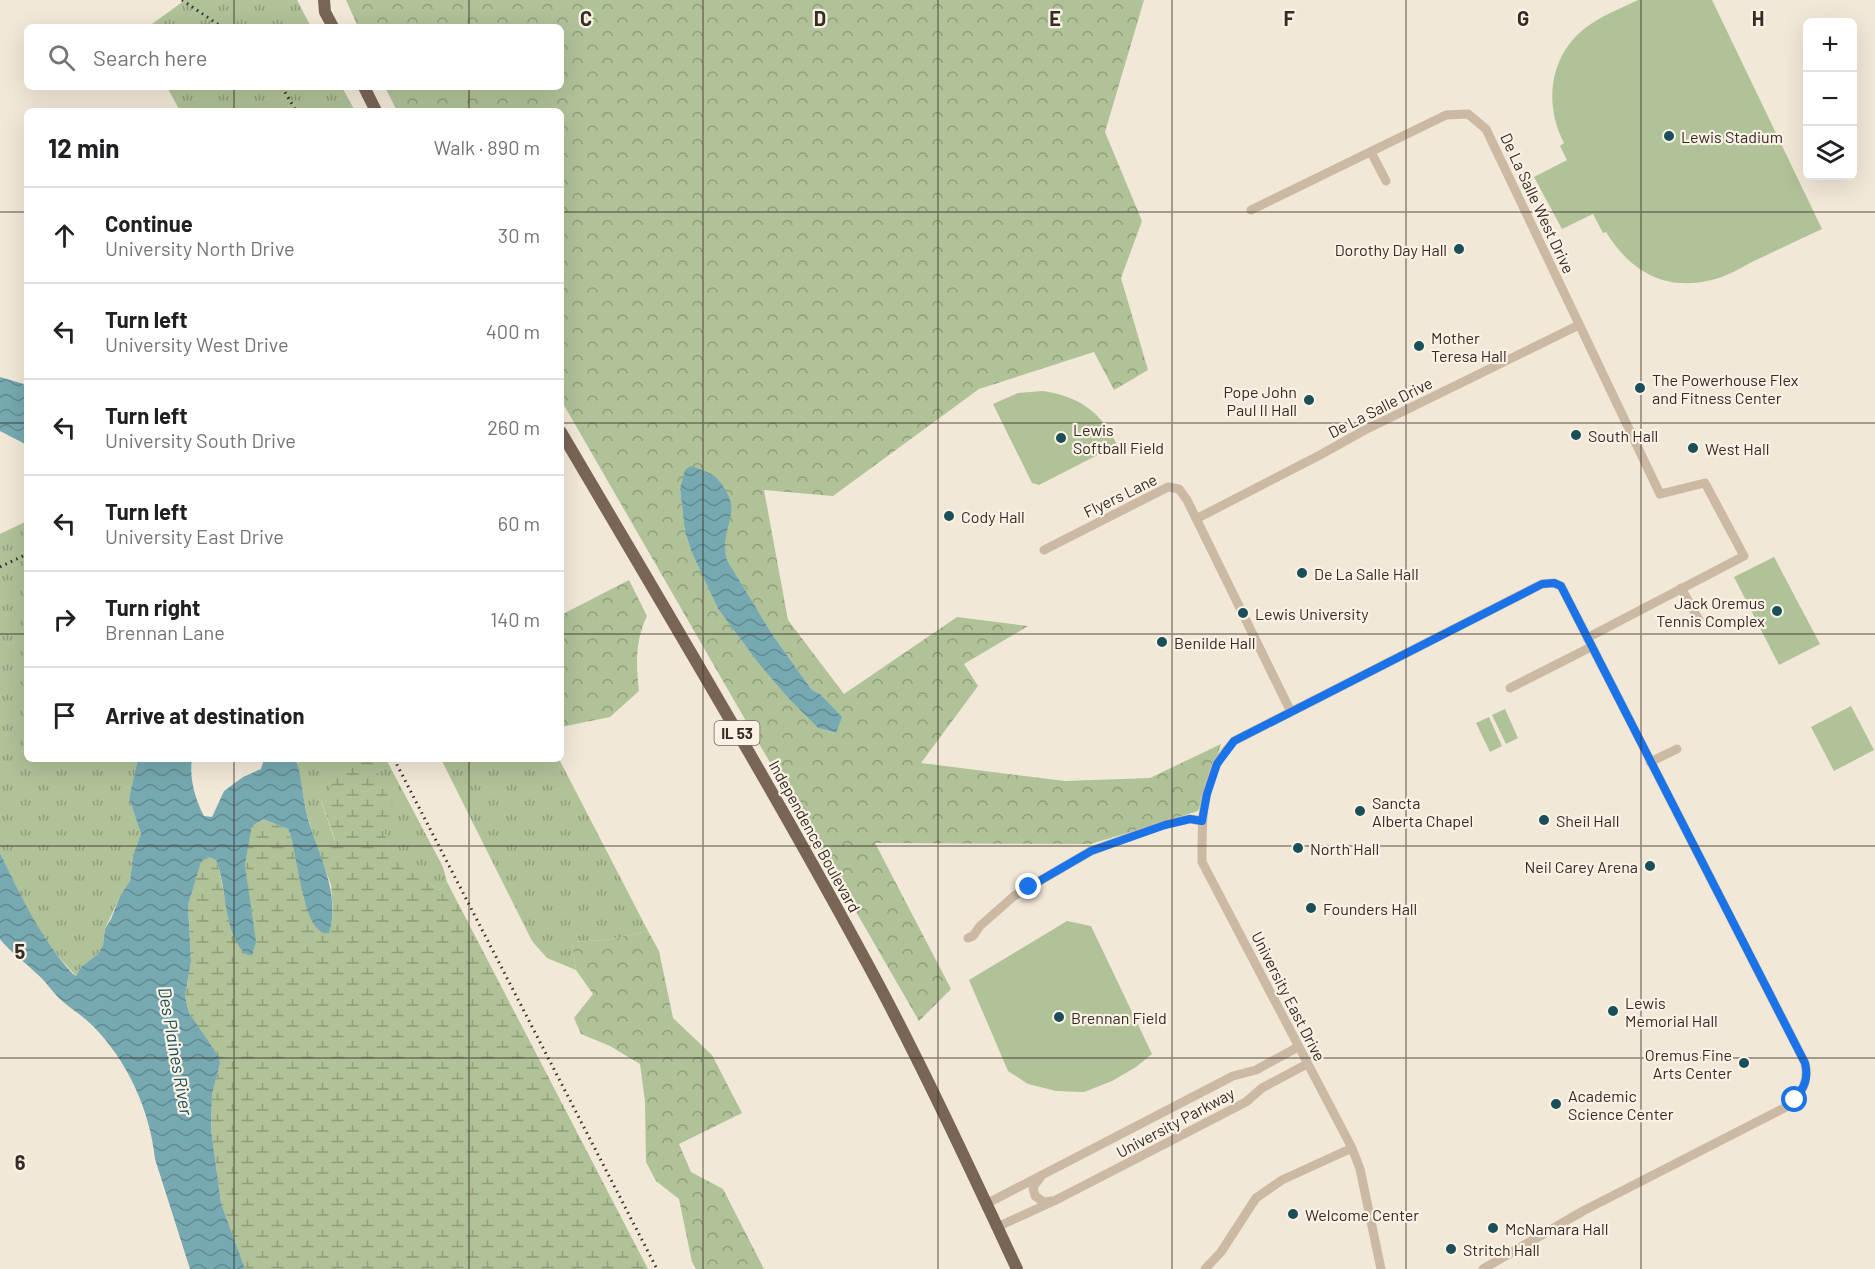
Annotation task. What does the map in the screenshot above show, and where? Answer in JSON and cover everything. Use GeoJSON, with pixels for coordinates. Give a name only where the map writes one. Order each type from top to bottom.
{"type":"FeatureCollection","features":[{"type":"Feature","properties":{"kind":"main road"},"geometry":{"type":"LineString","coordinates":[[313,0],[324,6],[332,24]]}},
{"type":"Feature","properties":{"kind":"main road"},"geometry":{"type":"LineString","coordinates":[[366,90],[374,108]]}},
{"type":"Feature","properties":{"kind":"main road","name":"Independence Boulevard"},"geometry":{"type":"LineString","coordinates":[[564,437],[829,893],[906,1038],[1017,1269]]}},
{"type":"Feature","properties":{"kind":"street","name":"De La Salle West Drive"},"geometry":{"type":"LineString","coordinates":[[1251,210],[1446,115],[1468,114],[1486,129],[1659,494],[1705,483],[1744,556],[1681,588]]}},
{"type":"Feature","properties":{"kind":"street"},"geometry":{"type":"LineString","coordinates":[[1371,152],[1386,181]]}},
{"type":"Feature","properties":{"kind":"street","name":"De La Salle Drive"},"geometry":{"type":"LineString","coordinates":[[1196,519],[1363,431],[1579,325]]}},
{"type":"Feature","properties":{"kind":"street","name":"Flyers Lane"},"geometry":{"type":"LineString","coordinates":[[1044,550],[1168,487],[1179,489],[1196,519]]}},
{"type":"Feature","properties":{"kind":"street"},"geometry":{"type":"LineString","coordinates":[[1196,519],[1291,712],[1542,584],[1554,583],[1561,586],[1805,1063],[1806,1085],[1795,1100],[1780,1111],[1583,1210],[1483,1269]]}},
{"type":"Feature","properties":{"kind":"street"},"geometry":{"type":"LineString","coordinates":[[1510,688],[1681,588],[1699,620]]}},
{"type":"Feature","properties":{"kind":"street","name":"University East Drive"},"geometry":{"type":"LineString","coordinates":[[1291,712],[1234,741],[1217,764],[1207,794],[1202,821],[1202,861],[1352,1148],[1360,1169],[1380,1269]]}},
{"type":"Feature","properties":{"kind":"street"},"geometry":{"type":"LineString","coordinates":[[1650,762],[1677,749]]}},
{"type":"Feature","properties":{"kind":"street"},"geometry":{"type":"LineString","coordinates":[[968,938],[974,936],[980,926],[1014,896],[1091,851],[1165,825],[1190,819],[1202,821]]}},
{"type":"Feature","properties":{"kind":"street","name":"University Parkway"},"geometry":{"type":"LineString","coordinates":[[986,1204],[1233,1076],[1256,1070],[1298,1047]]}},
{"type":"Feature","properties":{"kind":"street","name":"University Parkway"},"geometry":{"type":"LineString","coordinates":[[997,1227],[1054,1201],[1246,1102],[1262,1088],[1307,1064]]}},
{"type":"Feature","properties":{"kind":"street"},"geometry":{"type":"LineString","coordinates":[[1205,1269],[1221,1252],[1256,1198],[1282,1180],[1352,1148]]}},
{"type":"Feature","properties":{"kind":"street"},"geometry":{"type":"LineString","coordinates":[[1042,1175],[1034,1186],[1035,1196],[1044,1202],[1054,1201]]}},
{"type":"Feature","properties":{"kind":"green space"},"geometry":{"type":"Polygon","coordinates":[[[185,0],[297,0],[309,24],[152,24],[185,0]]]}},
{"type":"Feature","properties":{"kind":"green space"},"geometry":{"type":"Polygon","coordinates":[[[346,0],[1144,0],[1105,132],[1142,221],[1121,278],[1148,370],[1114,390],[1094,352],[979,389],[833,496],[764,490],[788,620],[844,694],[957,617],[1028,626],[964,664],[978,686],[921,763],[1065,781],[1150,778],[1221,744],[1198,811],[1091,844],[875,843],[951,989],[919,1021],[564,405],[564,108],[396,108],[386,90],[564,90],[564,24],[357,24],[346,0]],[[680,489],[685,532],[692,553],[718,609],[759,664],[789,699],[818,728],[835,733],[841,717],[820,694],[812,690],[772,634],[727,560],[724,539],[680,489]]]}},
{"type":"Feature","properties":{"kind":"green space","name":"Lewis Stadium"},"geometry":{"type":"Polygon","coordinates":[[[1638,0],[1712,0],[1822,229],[1719,278],[1684,283],[1654,277],[1640,269],[1628,259],[1606,232],[1603,233],[1593,214],[1562,229],[1534,177],[1567,160],[1560,146],[1564,143],[1554,113],[1552,98],[1557,67],[1572,40],[1590,24],[1638,0]]]}},
{"type":"Feature","properties":{"kind":"green space"},"geometry":{"type":"Polygon","coordinates":[[[169,90],[344,90],[353,108],[178,108],[169,90]]]}},
{"type":"Feature","properties":{"kind":"green space","name":"Lewis Softball Field"},"geometry":{"type":"Polygon","coordinates":[[[1042,391],[1067,397],[1087,407],[1104,423],[1117,445],[1039,485],[1032,483],[993,404],[1018,393],[1042,391]]]}},
{"type":"Feature","properties":{"kind":"green space"},"geometry":{"type":"Polygon","coordinates":[[[24,522],[24,762],[137,762],[129,798],[141,834],[133,855],[130,881],[120,896],[105,929],[103,945],[98,954],[81,967],[76,976],[49,946],[27,909],[0,853],[0,534],[24,522]]]}},
{"type":"Feature","properties":{"kind":"green space","name":"Jack Oremus Tennis Complex"},"geometry":{"type":"Polygon","coordinates":[[[1774,557],[1820,644],[1779,665],[1734,577],[1774,557]]]}},
{"type":"Feature","properties":{"kind":"green space"},"geometry":{"type":"Polygon","coordinates":[[[629,580],[647,616],[640,634],[637,653],[639,691],[610,717],[564,726],[564,613],[629,580]]]}},
{"type":"Feature","properties":{"kind":"green space"},"geometry":{"type":"Polygon","coordinates":[[[1851,706],[1874,750],[1834,771],[1811,727],[1851,706]]]}},
{"type":"Feature","properties":{"kind":"green space"},"geometry":{"type":"Polygon","coordinates":[[[1505,709],[1518,738],[1506,744],[1492,715],[1505,709]]]}},
{"type":"Feature","properties":{"kind":"green space"},"geometry":{"type":"Polygon","coordinates":[[[1489,717],[1502,746],[1490,752],[1476,723],[1489,717]]]}},
{"type":"Feature","properties":{"kind":"green space"},"geometry":{"type":"Polygon","coordinates":[[[299,762],[388,762],[443,867],[447,882],[439,890],[390,856],[384,829],[330,794],[321,801],[335,841],[318,849],[307,815],[297,764],[299,762]]]}},
{"type":"Feature","properties":{"kind":"green space"},"geometry":{"type":"Polygon","coordinates":[[[372,762],[394,809],[384,829],[390,855],[439,890],[447,882],[648,1269],[245,1269],[221,1203],[211,1129],[212,1094],[220,1064],[189,1013],[185,996],[191,961],[188,905],[201,861],[208,857],[216,860],[219,869],[230,924],[253,928],[245,865],[252,825],[263,819],[288,829],[296,856],[304,900],[331,924],[333,911],[331,885],[318,849],[335,840],[321,800],[330,794],[334,777],[338,772],[342,768],[372,762]]]}},
{"type":"Feature","properties":{"kind":"green space"},"geometry":{"type":"Polygon","coordinates":[[[442,762],[561,762],[648,931],[606,940],[572,942],[576,970],[547,958],[532,941],[442,762]]]}},
{"type":"Feature","properties":{"kind":"green space","name":"Brennan Field"},"geometry":{"type":"Polygon","coordinates":[[[1067,921],[1091,926],[1152,1054],[1136,1067],[1112,1081],[1084,1092],[1056,1091],[1028,1084],[1008,1071],[969,980],[1067,921]]]}},
{"type":"Feature","properties":{"kind":"green space"},"geometry":{"type":"Polygon","coordinates":[[[648,931],[659,951],[673,1018],[712,1055],[742,1113],[679,1144],[691,1172],[723,1189],[764,1269],[696,1269],[692,1262],[679,1199],[656,1181],[646,1162],[645,1102],[640,1064],[610,1046],[581,1034],[574,1018],[593,994],[576,970],[572,942],[606,940],[648,931]]]}},
{"type":"Feature","properties":{"kind":"water"},"geometry":{"type":"Polygon","coordinates":[[[0,377],[24,384],[24,443],[0,431],[0,377]]]}},
{"type":"Feature","properties":{"kind":"water"},"geometry":{"type":"Polygon","coordinates":[[[691,466],[714,476],[726,490],[731,502],[725,541],[727,560],[772,634],[812,690],[820,694],[842,717],[836,733],[818,728],[789,699],[759,664],[718,609],[692,553],[685,532],[680,489],[685,470],[691,466]]]}},
{"type":"Feature","properties":{"kind":"water","name":"Des Plaines River"},"geometry":{"type":"Polygon","coordinates":[[[137,762],[192,762],[192,780],[198,802],[204,816],[212,817],[224,791],[243,777],[261,769],[263,762],[297,762],[308,819],[331,890],[332,918],[329,933],[324,933],[314,924],[308,913],[288,829],[263,819],[252,826],[245,865],[256,942],[252,955],[245,954],[232,933],[216,860],[208,857],[201,862],[188,905],[191,961],[185,996],[189,1013],[219,1057],[220,1064],[212,1094],[211,1129],[221,1203],[245,1269],[190,1269],[155,1159],[148,1122],[126,1070],[105,1039],[92,1025],[61,1000],[40,976],[0,939],[0,853],[41,931],[73,974],[76,976],[81,967],[98,954],[103,945],[105,929],[120,896],[130,881],[133,855],[141,834],[129,798],[137,762]]]}},
{"type":"Feature","properties":{"kind":"railway"},"geometry":{"type":"LineString","coordinates":[[182,0],[218,24]]}},
{"type":"Feature","properties":{"kind":"railway"},"geometry":{"type":"LineString","coordinates":[[284,90],[294,108]]}},
{"type":"Feature","properties":{"kind":"railway"},"geometry":{"type":"LineString","coordinates":[[0,567],[24,555]]}},
{"type":"Feature","properties":{"kind":"railway"},"geometry":{"type":"LineString","coordinates":[[396,762],[657,1269]]}},
{"type":"Feature","properties":{"kind":"place","name":"Lewis Stadium"},"geometry":{"type":"Point","coordinates":[1669,136]}},
{"type":"Feature","properties":{"kind":"place","name":"Dorothy Day Hall"},"geometry":{"type":"Point","coordinates":[1459,249]}},
{"type":"Feature","properties":{"kind":"place","name":"Mother Teresa Hall"},"geometry":{"type":"Point","coordinates":[1419,346]}},
{"type":"Feature","properties":{"kind":"place","name":"The Powerhouse Flex and Fitness Center"},"geometry":{"type":"Point","coordinates":[1640,388]}},
{"type":"Feature","properties":{"kind":"place","name":"Pope John Paul II Hall"},"geometry":{"type":"Point","coordinates":[1309,400]}},
{"type":"Feature","properties":{"kind":"place","name":"South Hall"},"geometry":{"type":"Point","coordinates":[1576,435]}},
{"type":"Feature","properties":{"kind":"place","name":"Lewis Softball Field"},"geometry":{"type":"Point","coordinates":[1061,438]}},
{"type":"Feature","properties":{"kind":"place","name":"West Hall"},"geometry":{"type":"Point","coordinates":[1693,448]}},
{"type":"Feature","properties":{"kind":"place","name":"Cody Hall"},"geometry":{"type":"Point","coordinates":[949,516]}},
{"type":"Feature","properties":{"kind":"place","name":"De La Salle Hall"},"geometry":{"type":"Point","coordinates":[1302,573]}},
{"type":"Feature","properties":{"kind":"place","name":"Jack Oremus Tennis Complex"},"geometry":{"type":"Point","coordinates":[1777,611]}},
{"type":"Feature","properties":{"kind":"place","name":"Lewis University"},"geometry":{"type":"Point","coordinates":[1243,613]}},
{"type":"Feature","properties":{"kind":"place","name":"Benilde Hall"},"geometry":{"type":"Point","coordinates":[1162,642]}},
{"type":"Feature","properties":{"kind":"place","name":"Sancta Alberta Chapel"},"geometry":{"type":"Point","coordinates":[1360,811]}},
{"type":"Feature","properties":{"kind":"place","name":"Sheil Hall"},"geometry":{"type":"Point","coordinates":[1544,820]}},
{"type":"Feature","properties":{"kind":"place","name":"North Hall"},"geometry":{"type":"Point","coordinates":[1298,848]}},
{"type":"Feature","properties":{"kind":"place","name":"Neil Carey Arena"},"geometry":{"type":"Point","coordinates":[1650,866]}},
{"type":"Feature","properties":{"kind":"place","name":"Founders Hall"},"geometry":{"type":"Point","coordinates":[1311,908]}},
{"type":"Feature","properties":{"kind":"place","name":"Lewis Memorial Hall"},"geometry":{"type":"Point","coordinates":[1613,1011]}},
{"type":"Feature","properties":{"kind":"place","name":"Brennan Field"},"geometry":{"type":"Point","coordinates":[1059,1017]}},
{"type":"Feature","properties":{"kind":"place","name":"Oremus Fine Arts Center"},"geometry":{"type":"Point","coordinates":[1744,1063]}},
{"type":"Feature","properties":{"kind":"place","name":"Academic Science Center"},"geometry":{"type":"Point","coordinates":[1556,1104]}},
{"type":"Feature","properties":{"kind":"place","name":"Welcome Center"},"geometry":{"type":"Point","coordinates":[1293,1214]}},
{"type":"Feature","properties":{"kind":"place","name":"McNamara Hall"},"geometry":{"type":"Point","coordinates":[1493,1228]}},
{"type":"Feature","properties":{"kind":"place","name":"Stritch Hall"},"geometry":{"type":"Point","coordinates":[1451,1249]}},
{"type":"Feature","properties":{"kind":"route"},"geometry":{"type":"LineString","coordinates":[[1029,887],[1091,851],[1165,825],[1190,819],[1202,821],[1207,794],[1217,764],[1234,741],[1542,584],[1554,583],[1561,586],[1805,1063],[1806,1085],[1795,1100]]}}]}
